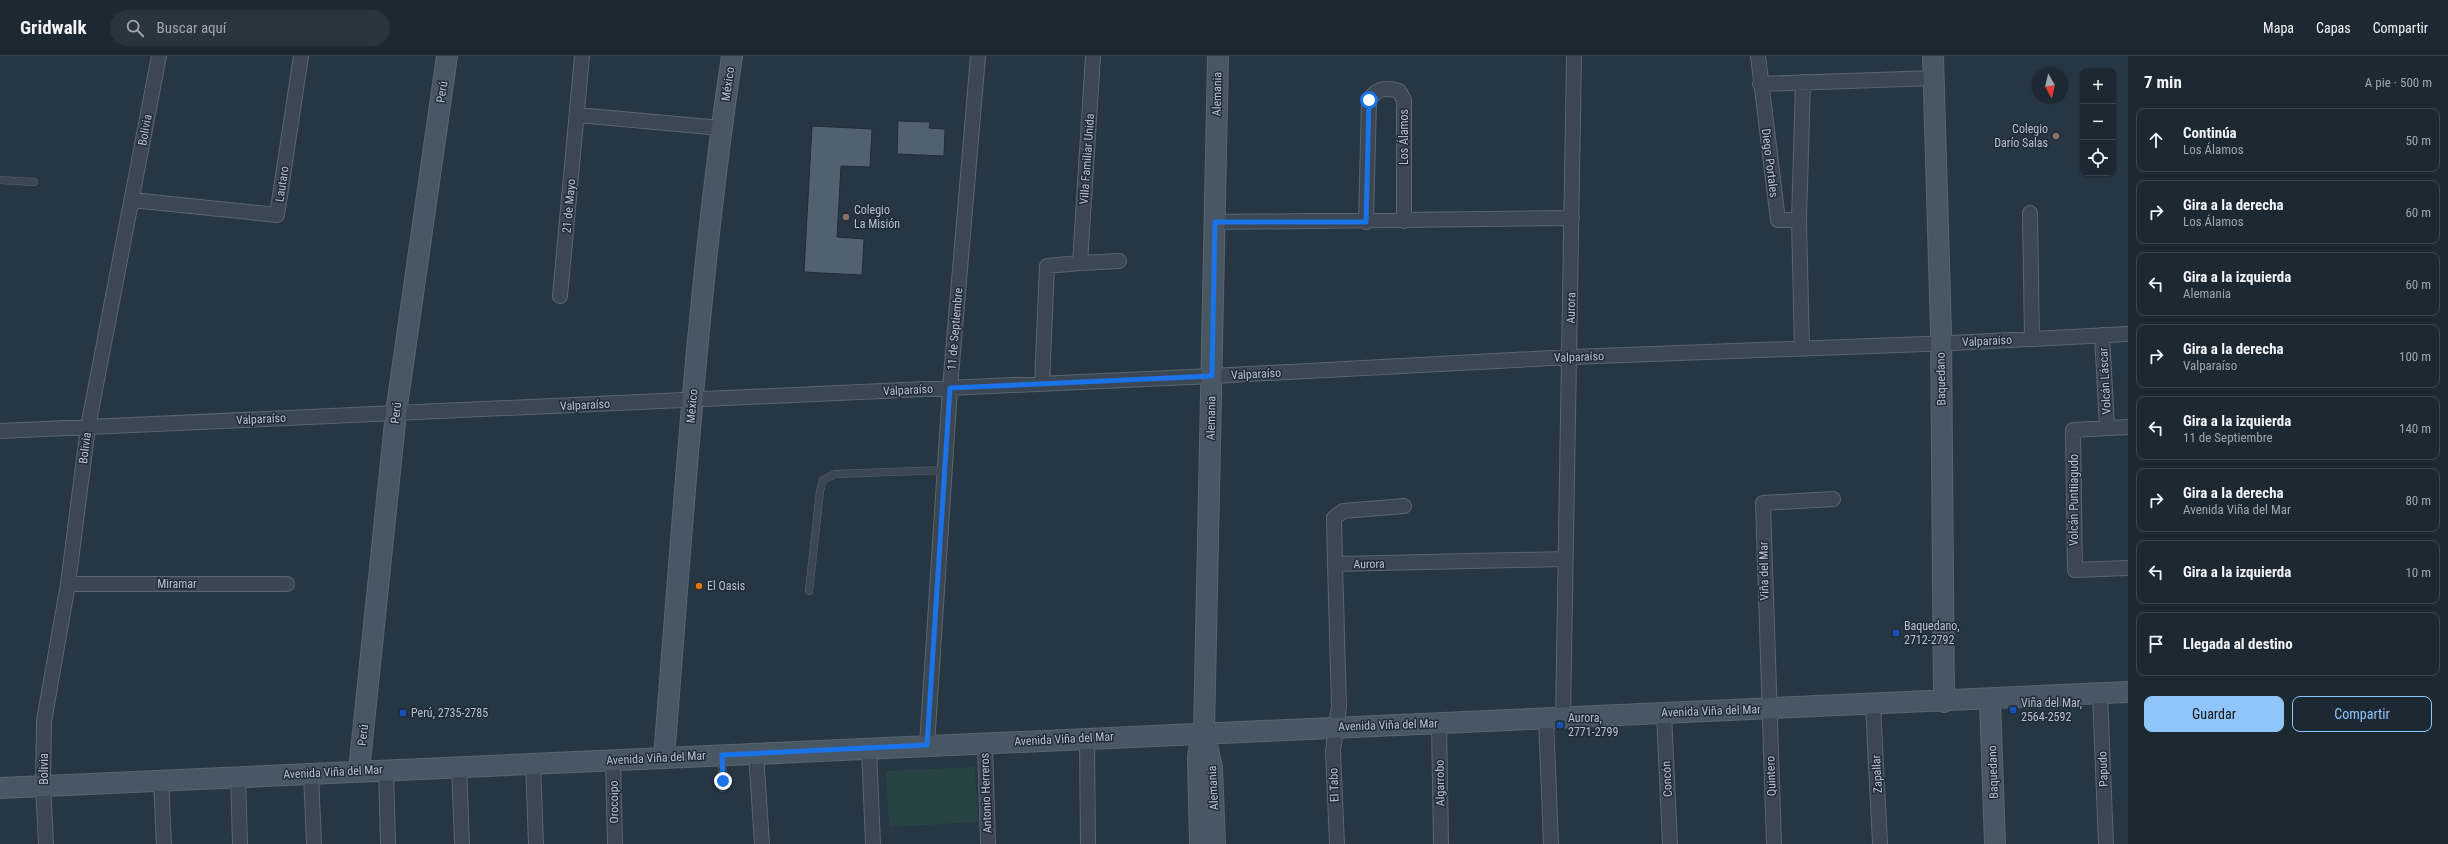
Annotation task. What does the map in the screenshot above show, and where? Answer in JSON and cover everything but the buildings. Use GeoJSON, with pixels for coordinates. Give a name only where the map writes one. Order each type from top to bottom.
{"type":"FeatureCollection","features":[{"type":"Feature","properties":{"kind":"main road","name":"Perú"},"geometry":{"type":"LineString","coordinates":[[359,771],[396,413],[447,56]]}},
{"type":"Feature","properties":{"kind":"main road","name":"México"},"geometry":{"type":"LineString","coordinates":[[664,757],[692,400],[721,128],[732,56]]}},
{"type":"Feature","properties":{"kind":"main road","name":"Alemania"},"geometry":{"type":"LineString","coordinates":[[1200,844],[1198,757],[1204,733],[1218,56]]}},
{"type":"Feature","properties":{"kind":"main road","name":"Baquedano"},"geometry":{"type":"LineString","coordinates":[[1933,56],[1941,344],[1944,702]]}},
{"type":"Feature","properties":{"kind":"main road","name":"Avenida Viña del Mar"},"geometry":{"type":"LineString","coordinates":[[0,788],[927,745],[1990,700],[2128,692]]}},
{"type":"Feature","properties":{"kind":"main road","name":"Baquedano"},"geometry":{"type":"LineString","coordinates":[[1990,700],[1995,844]]}},
{"type":"Feature","properties":{"kind":"main road","name":"Alemania"},"geometry":{"type":"LineString","coordinates":[[1204,733],[1212,768],[1215,844]]}},
{"type":"Feature","properties":{"kind":"street","name":"Bolivia"},"geometry":{"type":"LineString","coordinates":[[46,844],[43,786],[44,721],[68,584],[88,427],[159,56]]}},
{"type":"Feature","properties":{"kind":"street","name":"Lautaro"},"geometry":{"type":"LineString","coordinates":[[132,200],[277,215],[301,56]]}},
{"type":"Feature","properties":{"kind":"street","name":"21 de Mayo"},"geometry":{"type":"LineString","coordinates":[[560,296],[578,115],[582,56]]}},
{"type":"Feature","properties":{"kind":"street","name":"11 de Septiembre"},"geometry":{"type":"LineString","coordinates":[[927,745],[950,388],[978,56]]}},
{"type":"Feature","properties":{"kind":"street","name":"Villa Familiar Unida"},"geometry":{"type":"LineString","coordinates":[[1080,263],[1093,56]]}},
{"type":"Feature","properties":{"kind":"street","name":"Aurora"},"geometry":{"type":"LineString","coordinates":[[1551,844],[1555,718],[1565,559],[1571,357],[1574,56]]}},
{"type":"Feature","properties":{"kind":"street","name":"Diego Portales"},"geometry":{"type":"LineString","coordinates":[[1758,56],[1760,84],[1778,220],[1799,220]]}},
{"type":"Feature","properties":{"kind":"street"},"geometry":{"type":"LineString","coordinates":[[1760,84],[1934,78]]}},
{"type":"Feature","properties":{"kind":"street"},"geometry":{"type":"LineString","coordinates":[[1802,349],[1799,220],[1803,82]]}},
{"type":"Feature","properties":{"kind":"street","name":"Los Álamos"},"geometry":{"type":"LineString","coordinates":[[1366,222],[1369,100],[1374,92],[1388,87],[1399,91],[1404,100],[1404,221]]}},
{"type":"Feature","properties":{"kind":"street"},"geometry":{"type":"LineString","coordinates":[[578,115],[721,128]]}},
{"type":"Feature","properties":{"kind":"street"},"geometry":{"type":"LineString","coordinates":[[2030,213],[2032,339]]}},
{"type":"Feature","properties":{"kind":"street"},"geometry":{"type":"LineString","coordinates":[[1215,222],[1366,222],[1572,218]]}},
{"type":"Feature","properties":{"kind":"street"},"geometry":{"type":"LineString","coordinates":[[1042,384],[1047,266],[1119,261]]}},
{"type":"Feature","properties":{"kind":"street","name":"Valparaíso"},"geometry":{"type":"LineString","coordinates":[[0,431],[1212,376],[1571,357],[1941,344],[2128,334]]}},
{"type":"Feature","properties":{"kind":"street","name":"Volcán Láscar"},"geometry":{"type":"LineString","coordinates":[[2102,335],[2108,427]]}},
{"type":"Feature","properties":{"kind":"street","name":"Volcán Láscar"},"geometry":{"type":"LineString","coordinates":[[2073,430],[2128,427]]}},
{"type":"Feature","properties":{"kind":"street","name":"Volcán Puntiiagudo"},"geometry":{"type":"LineString","coordinates":[[2073,430],[2075,570],[2128,568]]}},
{"type":"Feature","properties":{"kind":"street","name":"Viña del Mar"},"geometry":{"type":"LineString","coordinates":[[1768,709],[1763,503],[1833,499]]}},
{"type":"Feature","properties":{"kind":"street"},"geometry":{"type":"LineString","coordinates":[[1336,564],[1334,518],[1338,514],[1343,511],[1404,506]]}},
{"type":"Feature","properties":{"kind":"street","name":"Aurora"},"geometry":{"type":"LineString","coordinates":[[1336,727],[1339,706],[1336,564],[1565,559]]}},
{"type":"Feature","properties":{"kind":"street","name":"Miramar"},"geometry":{"type":"LineString","coordinates":[[68,584],[286,584]]}},
{"type":"Feature","properties":{"kind":"street","name":"Papudo"},"geometry":{"type":"LineString","coordinates":[[2100,694],[2106,844]]}},
{"type":"Feature","properties":{"kind":"street","name":"Zapallar"},"geometry":{"type":"LineString","coordinates":[[1873,704],[1880,844]]}},
{"type":"Feature","properties":{"kind":"street","name":"Quintero"},"geometry":{"type":"LineString","coordinates":[[1768,709],[1774,844]]}},
{"type":"Feature","properties":{"kind":"street","name":"Concón"},"geometry":{"type":"LineString","coordinates":[[1664,713],[1670,844]]}},
{"type":"Feature","properties":{"kind":"street","name":"Algarrobo"},"geometry":{"type":"LineString","coordinates":[[1439,723],[1442,844]]}},
{"type":"Feature","properties":{"kind":"street","name":"El Tabo"},"geometry":{"type":"LineString","coordinates":[[1336,727],[1333,751],[1337,844]]}},
{"type":"Feature","properties":{"kind":"street"},"geometry":{"type":"LineString","coordinates":[[1087,738],[1088,844]]}},
{"type":"Feature","properties":{"kind":"street","name":"Antonio Herreros"},"geometry":{"type":"LineString","coordinates":[[985,743],[988,844]]}},
{"type":"Feature","properties":{"kind":"street"},"geometry":{"type":"LineString","coordinates":[[869,748],[873,844]]}},
{"type":"Feature","properties":{"kind":"street"},"geometry":{"type":"LineString","coordinates":[[756,753],[762,844]]}},
{"type":"Feature","properties":{"kind":"street","name":"Orocoipo"},"geometry":{"type":"LineString","coordinates":[[614,760],[615,844]]}},
{"type":"Feature","properties":{"kind":"street"},"geometry":{"type":"LineString","coordinates":[[533,763],[536,844]]}},
{"type":"Feature","properties":{"kind":"street"},"geometry":{"type":"LineString","coordinates":[[459,767],[462,844]]}},
{"type":"Feature","properties":{"kind":"street"},"geometry":{"type":"LineString","coordinates":[[386,770],[388,844]]}},
{"type":"Feature","properties":{"kind":"street"},"geometry":{"type":"LineString","coordinates":[[311,774],[314,844]]}},
{"type":"Feature","properties":{"kind":"street"},"geometry":{"type":"LineString","coordinates":[[238,777],[240,844]]}},
{"type":"Feature","properties":{"kind":"street"},"geometry":{"type":"LineString","coordinates":[[161,780],[164,844]]}},
{"type":"Feature","properties":{"kind":"lane"},"geometry":{"type":"LineString","coordinates":[[0,180],[34,182]]}},
{"type":"Feature","properties":{"kind":"lane"},"geometry":{"type":"LineString","coordinates":[[809,591],[820,490],[823,480],[835,474],[945,470]]}},
{"type":"Feature","properties":{"kind":"lane"},"geometry":{"type":"LineString","coordinates":[[722,755],[723,788]]}},
{"type":"Feature","properties":{"kind":"green space"},"geometry":{"type":"Polygon","coordinates":[[[975,767],[978,822],[889,827],[886,771],[975,767]]]}},
{"type":"Feature","properties":{"kind":"place","name":"Colegio Darío Salas"},"geometry":{"type":"Point","coordinates":[2056,136]}},
{"type":"Feature","properties":{"kind":"place","name":"Colegio La Misión"},"geometry":{"type":"Point","coordinates":[846,217]}},
{"type":"Feature","properties":{"kind":"place","name":"El Oasis"},"geometry":{"type":"Point","coordinates":[699,586]}},
{"type":"Feature","properties":{"kind":"place","name":"Baquedano, 2712-2792"},"geometry":{"type":"Point","coordinates":[1896,633]}},
{"type":"Feature","properties":{"kind":"place","name":"Viña del Mar, 2564-2592"},"geometry":{"type":"Point","coordinates":[2013,710]}},
{"type":"Feature","properties":{"kind":"place","name":"Perú, 2735-2785"},"geometry":{"type":"Point","coordinates":[403,713]}},
{"type":"Feature","properties":{"kind":"place","name":"Aurora, 2771-2799"},"geometry":{"type":"Point","coordinates":[1560,725]}},
{"type":"Feature","properties":{"kind":"route"},"geometry":{"type":"LineString","coordinates":[[723,781],[722,755],[927,745],[950,388],[1212,376],[1215,222],[1366,222],[1369,100]]}}]}
